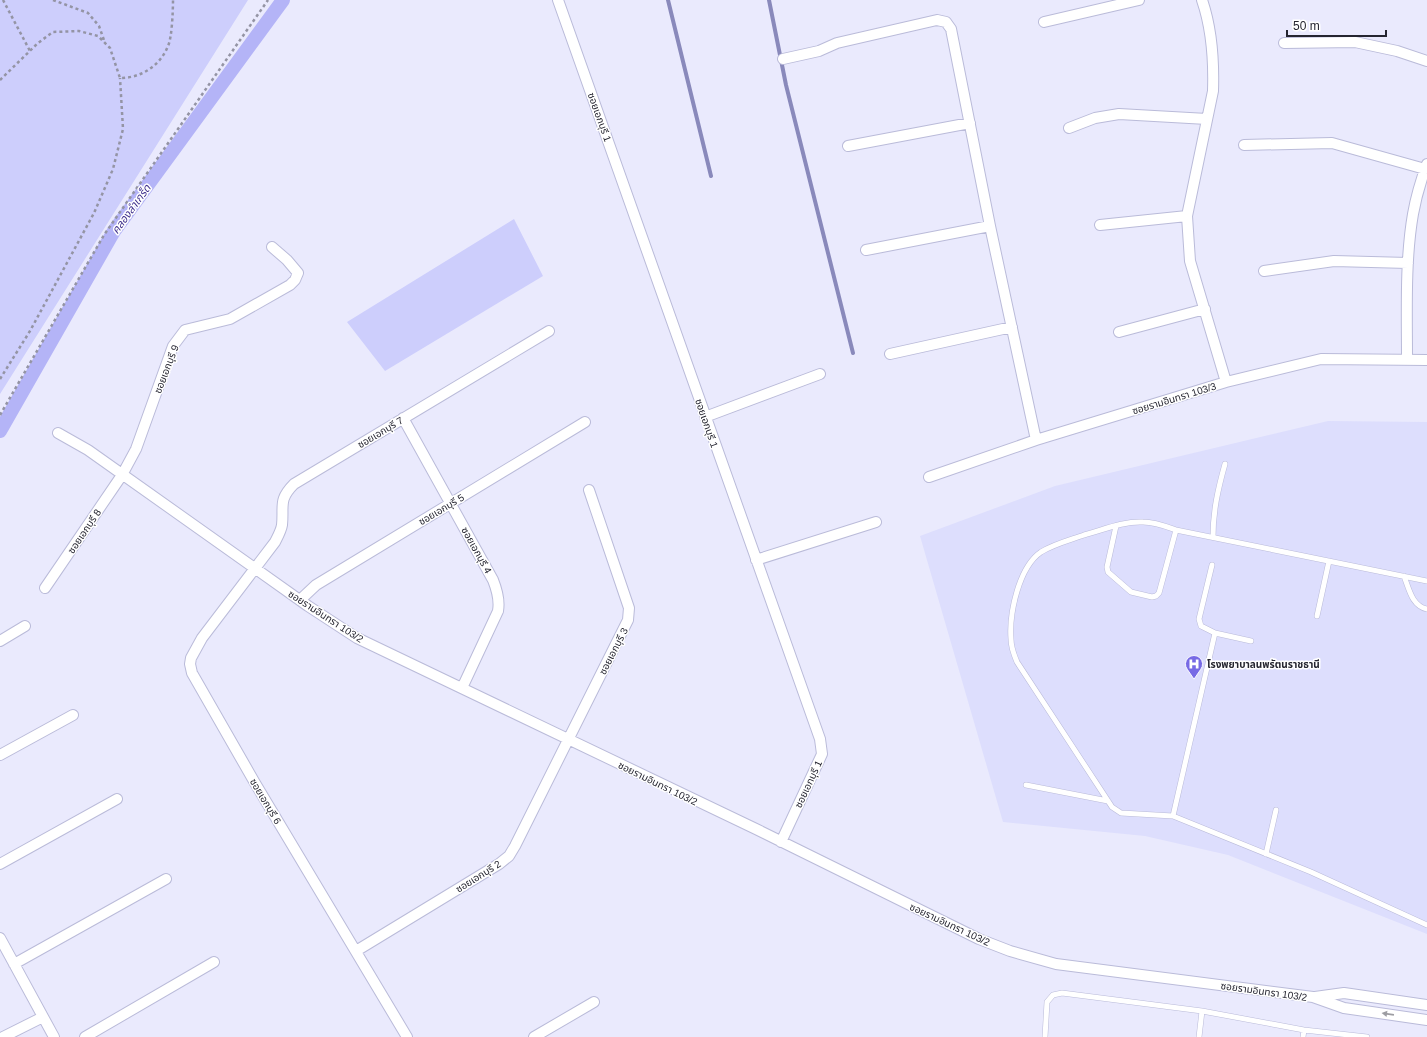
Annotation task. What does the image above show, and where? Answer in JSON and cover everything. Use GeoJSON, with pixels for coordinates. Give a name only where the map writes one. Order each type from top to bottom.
{"type":"FeatureCollection","features":[{"type":"Feature","properties":{"kind":"street","name":"ซอยเอกบุรี 1"},"geometry":{"type":"LineString","coordinates":[[558,0],[823,748],[822,754],[781,842]]}},
{"type":"Feature","properties":{"kind":"street"},"geometry":{"type":"LineString","coordinates":[[1044,22],[1139,0]]}},
{"type":"Feature","properties":{"kind":"street"},"geometry":{"type":"LineString","coordinates":[[1202,0],[1208,18],[1214,71],[1213,91],[1187,216],[1190,260],[1226,382]]}},
{"type":"Feature","properties":{"kind":"street"},"geometry":{"type":"LineString","coordinates":[[782,59],[819,51],[837,43],[937,20],[946,22],[951,29],[990,226],[1036,440]]}},
{"type":"Feature","properties":{"kind":"street"},"geometry":{"type":"LineString","coordinates":[[1284,43],[1356,42],[1397,51],[1427,61]]}},
{"type":"Feature","properties":{"kind":"street"},"geometry":{"type":"LineString","coordinates":[[1069,128],[1094,118],[1120,114],[1208,119]]}},
{"type":"Feature","properties":{"kind":"street"},"geometry":{"type":"LineString","coordinates":[[848,146],[970,124]]}},
{"type":"Feature","properties":{"kind":"street"},"geometry":{"type":"LineString","coordinates":[[1244,144],[1332,143],[1426,166],[1413,214],[1408,263],[1406,304],[1407,359]]}},
{"type":"Feature","properties":{"kind":"street"},"geometry":{"type":"LineString","coordinates":[[1100,225],[1187,216]]}},
{"type":"Feature","properties":{"kind":"street"},"geometry":{"type":"LineString","coordinates":[[866,250],[990,226]]}},
{"type":"Feature","properties":{"kind":"street","name":"ซอยเอกบุรี 9"},"geometry":{"type":"LineString","coordinates":[[122,474],[136,449],[173,346],[185,330],[230,319],[290,285],[295,280],[298,273],[287,260],[272,247]]}},
{"type":"Feature","properties":{"kind":"street"},"geometry":{"type":"LineString","coordinates":[[1264,271],[1334,261],[1408,263]]}},
{"type":"Feature","properties":{"kind":"street"},"geometry":{"type":"LineString","coordinates":[[1119,332],[1205,310]]}},
{"type":"Feature","properties":{"kind":"street"},"geometry":{"type":"LineString","coordinates":[[890,354],[1012,327]]}},
{"type":"Feature","properties":{"kind":"street","name":"ซอยเอกบุรี 7"},"geometry":{"type":"LineString","coordinates":[[254,568],[275,542],[280,533],[284,495],[294,484],[549,331]]}},
{"type":"Feature","properties":{"kind":"street","name":"ซอยรามอินทรา 103/3"},"geometry":{"type":"LineString","coordinates":[[929,477],[1036,440],[1226,382],[1321,359],[1427,360]]}},
{"type":"Feature","properties":{"kind":"street"},"geometry":{"type":"LineString","coordinates":[[705,417],[820,374]]}},
{"type":"Feature","properties":{"kind":"street","name":"ซอยเอกบุรี 4"},"geometry":{"type":"LineString","coordinates":[[403,418],[493,580],[499,604],[498,611],[462,688]]}},
{"type":"Feature","properties":{"kind":"street","name":"ซอยเอกบุรี 5"},"geometry":{"type":"LineString","coordinates":[[300,600],[316,585],[585,422]]}},
{"type":"Feature","properties":{"kind":"street","name":"ซอยรามอินทรา 103/2"},"geometry":{"type":"LineString","coordinates":[[58,434],[88,450],[254,568],[357,638],[781,842],[978,939],[1034,959],[1056,964],[1313,997],[1344,1008],[1427,1020]]}},
{"type":"Feature","properties":{"kind":"street","name":"ซอยเอกบุรี 8"},"geometry":{"type":"LineString","coordinates":[[45,588],[122,474]]}},
{"type":"Feature","properties":{"kind":"street","name":"ซอยเอกบุรี 3"},"geometry":{"type":"LineString","coordinates":[[568,740],[630,614],[589,490]]}},
{"type":"Feature","properties":{"kind":"street"},"geometry":{"type":"LineString","coordinates":[[756,560],[876,522]]}},
{"type":"Feature","properties":{"kind":"street","name":"ซอยเอกบุรี 6"},"geometry":{"type":"LineString","coordinates":[[254,568],[211,625],[196,648],[190,664],[192,673],[406,1037]]}},
{"type":"Feature","properties":{"kind":"street"},"geometry":{"type":"LineString","coordinates":[[0,641],[25,626]]}},
{"type":"Feature","properties":{"kind":"street"},"geometry":{"type":"LineString","coordinates":[[0,755],[72,715]]}},
{"type":"Feature","properties":{"kind":"street","name":"ซอยเอกบุรี 2"},"geometry":{"type":"LineString","coordinates":[[356,952],[499,864],[509,856],[516,846],[568,740]]}},
{"type":"Feature","properties":{"kind":"street"},"geometry":{"type":"LineString","coordinates":[[0,864],[117,799]]}},
{"type":"Feature","properties":{"kind":"street"},"geometry":{"type":"LineString","coordinates":[[14,964],[166,879]]}},
{"type":"Feature","properties":{"kind":"street"},"geometry":{"type":"LineString","coordinates":[[0,938],[54,1037]]}},
{"type":"Feature","properties":{"kind":"street"},"geometry":{"type":"LineString","coordinates":[[86,1037],[214,962]]}},
{"type":"Feature","properties":{"kind":"street","name":"ซอยรามอินทรา 103/2"},"geometry":{"type":"LineString","coordinates":[[1313,997],[1344,993],[1427,1005]]}},
{"type":"Feature","properties":{"kind":"street"},"geometry":{"type":"LineString","coordinates":[[534,1037],[594,1002]]}},
{"type":"Feature","properties":{"kind":"street"},"geometry":{"type":"LineString","coordinates":[[3,1037],[42,1017]]}},
{"type":"Feature","properties":{"kind":"lane"},"geometry":{"type":"LineString","coordinates":[[1213,537],[1213,519],[1216,497],[1225,464]]}},
{"type":"Feature","properties":{"kind":"lane"},"geometry":{"type":"LineString","coordinates":[[1427,581],[1176,530],[1146,522],[1131,522],[1067,541],[1040,553],[1032,562],[1015,598],[1011,626],[1011,640],[1014,654],[1018,662],[1112,807],[1121,813],[1173,816],[1318,876],[1427,925]]}},
{"type":"Feature","properties":{"kind":"lane"},"geometry":{"type":"LineString","coordinates":[[1116,526],[1107,567],[1108,572],[1131,592],[1152,597],[1159,593],[1176,530]]}},
{"type":"Feature","properties":{"kind":"lane"},"geometry":{"type":"LineString","coordinates":[[1317,616],[1329,560]]}},
{"type":"Feature","properties":{"kind":"lane"},"geometry":{"type":"LineString","coordinates":[[1212,565],[1199,620],[1201,626],[1215,633],[1251,641]]}},
{"type":"Feature","properties":{"kind":"lane"},"geometry":{"type":"LineString","coordinates":[[1404,576],[1415,602],[1421,607],[1427,609]]}},
{"type":"Feature","properties":{"kind":"lane"},"geometry":{"type":"LineString","coordinates":[[1173,816],[1215,633]]}},
{"type":"Feature","properties":{"kind":"lane"},"geometry":{"type":"LineString","coordinates":[[1026,785],[1108,801]]}},
{"type":"Feature","properties":{"kind":"lane"},"geometry":{"type":"LineString","coordinates":[[1266,854],[1276,810]]}},
{"type":"Feature","properties":{"kind":"lane"},"geometry":{"type":"LineString","coordinates":[[1045,1037],[1047,1002],[1053,995],[1062,993],[1202,1011],[1304,1030],[1367,1037]]}},
{"type":"Feature","properties":{"kind":"lane"},"geometry":{"type":"LineString","coordinates":[[1199,1037],[1202,1011]]}},
{"type":"Feature","properties":{"kind":"lane"},"geometry":{"type":"LineString","coordinates":[[1303,1037],[1304,1030]]}},
{"type":"Feature","properties":{"kind":"path"},"geometry":{"type":"LineString","coordinates":[[3,0],[30,51]]}},
{"type":"Feature","properties":{"kind":"path"},"geometry":{"type":"LineString","coordinates":[[53,0],[88,13],[99,26],[105,44]]}},
{"type":"Feature","properties":{"kind":"path"},"geometry":{"type":"LineString","coordinates":[[120,78],[143,74],[158,62],[169,45],[173,0]]}},
{"type":"Feature","properties":{"kind":"path"},"geometry":{"type":"LineString","coordinates":[[0,415],[104,235],[268,0]]}},
{"type":"Feature","properties":{"kind":"path"},"geometry":{"type":"LineString","coordinates":[[0,2],[5,4]]}},
{"type":"Feature","properties":{"kind":"path"},"geometry":{"type":"LineString","coordinates":[[0,80],[30,51],[53,32],[79,32],[98,36],[110,48],[120,78],[123,129],[113,169],[94,213],[30,331],[0,379]]}},
{"type":"Feature","properties":{"kind":"shaded area"},"geometry":{"type":"Polygon","coordinates":[[[0,0],[248,0],[0,394],[0,0]]]}},
{"type":"Feature","properties":{"kind":"shaded area"},"geometry":{"type":"Polygon","coordinates":[[[514,219],[543,276],[385,371],[347,322],[514,219]]]}},
{"type":"Feature","properties":{"kind":"shaded area","name":"โรงพยาบาลนพรัตนราชธานี"},"geometry":{"type":"Polygon","coordinates":[[[1328,421],[1427,422],[1427,934],[1228,855],[1145,836],[1003,822],[920,536],[1055,486],[1328,421]]]}},
{"type":"Feature","properties":{"kind":"waterway","name":"คลองลำเกร็ด"},"geometry":{"type":"LineString","coordinates":[[0,431],[114,231],[283,0]]}},
{"type":"Feature","properties":{"kind":"waterway"},"geometry":{"type":"LineString","coordinates":[[668,0],[711,176]]}},
{"type":"Feature","properties":{"kind":"waterway"},"geometry":{"type":"LineString","coordinates":[[769,0],[786,85],[853,353]]}},
{"type":"Feature","properties":{"kind":"place","name":"โรงพยาบาลนพรัตนราชธานี"},"geometry":{"type":"Point","coordinates":[1194,679]}}]}
